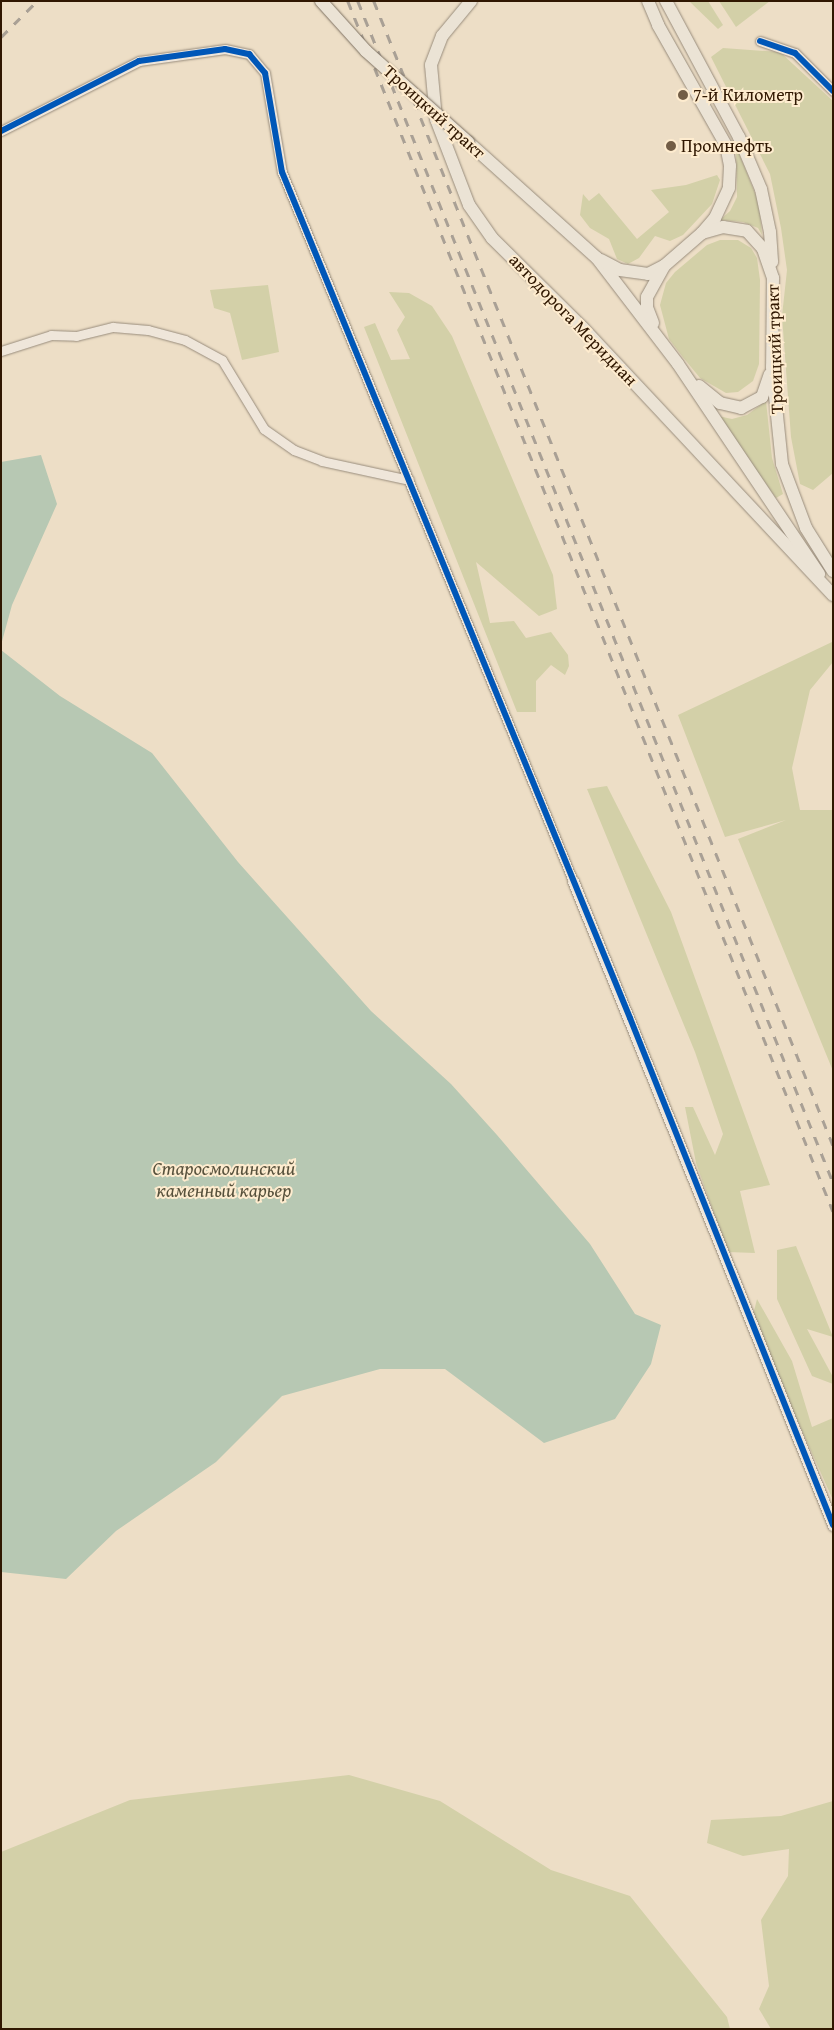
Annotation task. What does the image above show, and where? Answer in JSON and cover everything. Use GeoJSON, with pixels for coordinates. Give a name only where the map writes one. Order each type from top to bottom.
{"type":"FeatureCollection","features":[{"type":"Feature","properties":{"kind":"main road","name":"Троицкий тракт"},"geometry":{"type":"LineString","coordinates":[[321,1],[366,51],[597,258],[678,364],[833,594]]}},
{"type":"Feature","properties":{"kind":"main road","name":"автодорога Меридиан"},"geometry":{"type":"LineString","coordinates":[[471,1],[442,36],[432,65],[436,119],[469,206],[492,238],[583,328],[833,594]]}},
{"type":"Feature","properties":{"kind":"main road"},"geometry":{"type":"LineString","coordinates":[[648,1],[658,25],[726,145],[730,166],[729,188],[715,218],[702,233]]}},
{"type":"Feature","properties":{"kind":"main road"},"geometry":{"type":"LineString","coordinates":[[666,1],[740,138],[761,189],[770,232],[773,278]]}},
{"type":"Feature","properties":{"kind":"main road","name":"Троицкий тракт"},"geometry":{"type":"LineString","coordinates":[[597,258],[635,274],[648,274],[664,266],[702,233],[723,227],[747,231],[763,249],[773,278],[772,367],[782,464],[789,487],[806,528],[833,570]]}},
{"type":"Feature","properties":{"kind":"main road"},"geometry":{"type":"LineString","coordinates":[[662,342],[647,307],[649,292],[664,266]]}},
{"type":"Feature","properties":{"kind":"main road"},"geometry":{"type":"LineString","coordinates":[[678,364],[708,395],[731,408],[741,408],[762,396],[772,367]]}},
{"type":"Feature","properties":{"kind":"street"},"geometry":{"type":"LineString","coordinates":[[760,41],[795,53],[833,91]]}},
{"type":"Feature","properties":{"kind":"street"},"geometry":{"type":"LineString","coordinates":[[1,131],[139,61],[225,50],[249,54],[265,73],[282,172],[410,480],[833,1525]]}},
{"type":"Feature","properties":{"kind":"street"},"geometry":{"type":"LineString","coordinates":[[1,351],[51,335],[76,336],[113,328],[148,330],[185,340],[222,360],[264,429],[294,450],[322,461],[410,480]]}},
{"type":"Feature","properties":{"kind":"shaded area"},"geometry":{"type":"Polygon","coordinates":[[[689,1],[708,1],[723,25],[718,29],[689,1]]]}},
{"type":"Feature","properties":{"kind":"shaded area"},"geometry":{"type":"Polygon","coordinates":[[[719,1],[770,1],[736,27],[719,1]]]}},
{"type":"Feature","properties":{"kind":"shaded area"},"geometry":{"type":"Polygon","coordinates":[[[723,48],[780,52],[833,101],[833,473],[813,490],[800,484],[791,437],[782,316],[787,270],[781,228],[770,174],[711,57],[723,48]]]}},
{"type":"Feature","properties":{"kind":"shaded area"},"geometry":{"type":"Polygon","coordinates":[[[736,146],[759,203],[762,235],[758,228],[743,222],[720,220],[730,211],[737,197],[736,146]]]}},
{"type":"Feature","properties":{"kind":"shaded area"},"geometry":{"type":"Polygon","coordinates":[[[717,175],[720,180],[712,204],[683,235],[670,241],[655,236],[639,258],[628,264],[617,259],[609,239],[590,228],[580,215],[583,194],[589,201],[599,193],[637,239],[669,212],[651,190],[686,185],[717,175]]]}},
{"type":"Feature","properties":{"kind":"shaded area"},"geometry":{"type":"Polygon","coordinates":[[[720,240],[738,240],[751,248],[757,258],[760,280],[759,364],[753,381],[738,392],[726,393],[700,378],[669,339],[660,305],[666,283],[675,272],[707,245],[720,240]]]}},
{"type":"Feature","properties":{"kind":"shaded area"},"geometry":{"type":"Polygon","coordinates":[[[268,285],[279,352],[242,360],[230,313],[214,308],[210,290],[268,285]]]}},
{"type":"Feature","properties":{"kind":"shaded area"},"geometry":{"type":"Polygon","coordinates":[[[389,292],[409,293],[432,306],[452,336],[553,575],[557,609],[539,616],[476,562],[490,623],[514,621],[526,638],[551,632],[568,655],[569,666],[565,675],[551,665],[536,681],[536,712],[517,712],[364,327],[375,323],[391,360],[410,359],[397,330],[405,317],[389,292]]]}},
{"type":"Feature","properties":{"kind":"shaded area"},"geometry":{"type":"Polygon","coordinates":[[[766,401],[772,458],[783,494],[776,498],[718,416],[732,419],[747,415],[766,401]]]}},
{"type":"Feature","properties":{"kind":"shaded area"},"geometry":{"type":"Polygon","coordinates":[[[832,642],[833,662],[810,690],[792,768],[800,810],[833,810],[833,1071],[738,839],[786,820],[725,837],[678,715],[832,642]]]}},
{"type":"Feature","properties":{"kind":"shaded area"},"geometry":{"type":"Polygon","coordinates":[[[607,786],[671,912],[770,1185],[740,1191],[755,1253],[728,1252],[696,1163],[685,1107],[693,1107],[715,1155],[723,1134],[695,1052],[587,789],[607,786]]]}},
{"type":"Feature","properties":{"kind":"shaded area"},"geometry":{"type":"Polygon","coordinates":[[[796,1246],[833,1337],[807,1329],[833,1377],[833,1384],[812,1376],[777,1299],[777,1250],[796,1246]]]}},
{"type":"Feature","properties":{"kind":"shaded area"},"geometry":{"type":"Polygon","coordinates":[[[757,1299],[792,1361],[812,1427],[833,1418],[833,1500],[752,1319],[757,1299]]]}},
{"type":"Feature","properties":{"kind":"shaded area"},"geometry":{"type":"Polygon","coordinates":[[[349,1775],[440,1801],[551,1870],[630,1896],[727,2017],[730,2029],[1,2029],[1,1852],[130,1800],[349,1775]]]}},
{"type":"Feature","properties":{"kind":"shaded area"},"geometry":{"type":"Polygon","coordinates":[[[833,1801],[833,2029],[771,2029],[759,2009],[769,1986],[761,1920],[788,1876],[789,1849],[743,1856],[707,1843],[711,1820],[781,1816],[833,1801]]]}},
{"type":"Feature","properties":{"kind":"water"},"geometry":{"type":"Polygon","coordinates":[[[41,455],[57,504],[12,605],[1,645],[1,462],[41,455]]]}},
{"type":"Feature","properties":{"kind":"water","name":"Старосмолинский каменный карьер"},"geometry":{"type":"Polygon","coordinates":[[[1,650],[60,696],[152,753],[238,862],[371,1011],[451,1084],[497,1135],[590,1244],[635,1314],[661,1325],[651,1364],[615,1419],[544,1443],[445,1369],[380,1369],[282,1396],[216,1462],[116,1531],[66,1579],[1,1572],[1,650]]]}},
{"type":"Feature","properties":{"kind":"railway"},"geometry":{"type":"LineString","coordinates":[[1,37],[37,1]]}},
{"type":"Feature","properties":{"kind":"railway"},"geometry":{"type":"LineString","coordinates":[[348,1],[833,1211]]}},
{"type":"Feature","properties":{"kind":"railway"},"geometry":{"type":"LineString","coordinates":[[358,1],[833,1182]]}},
{"type":"Feature","properties":{"kind":"railway"},"geometry":{"type":"LineString","coordinates":[[374,1],[833,1145]]}},
{"type":"Feature","properties":{"kind":"cycle path"},"geometry":{"type":"LineString","coordinates":[[760,41],[795,53],[833,91]]}},
{"type":"Feature","properties":{"kind":"cycle path"},"geometry":{"type":"LineString","coordinates":[[1,131],[139,61],[225,49],[249,54],[265,73],[282,172],[630,1018],[833,1525]]}},
{"type":"Feature","properties":{"kind":"place","name":"7-й Километр"},"geometry":{"type":"Point","coordinates":[683,95]}},
{"type":"Feature","properties":{"kind":"place","name":"Промнефть"},"geometry":{"type":"Point","coordinates":[671,146]}}]}
